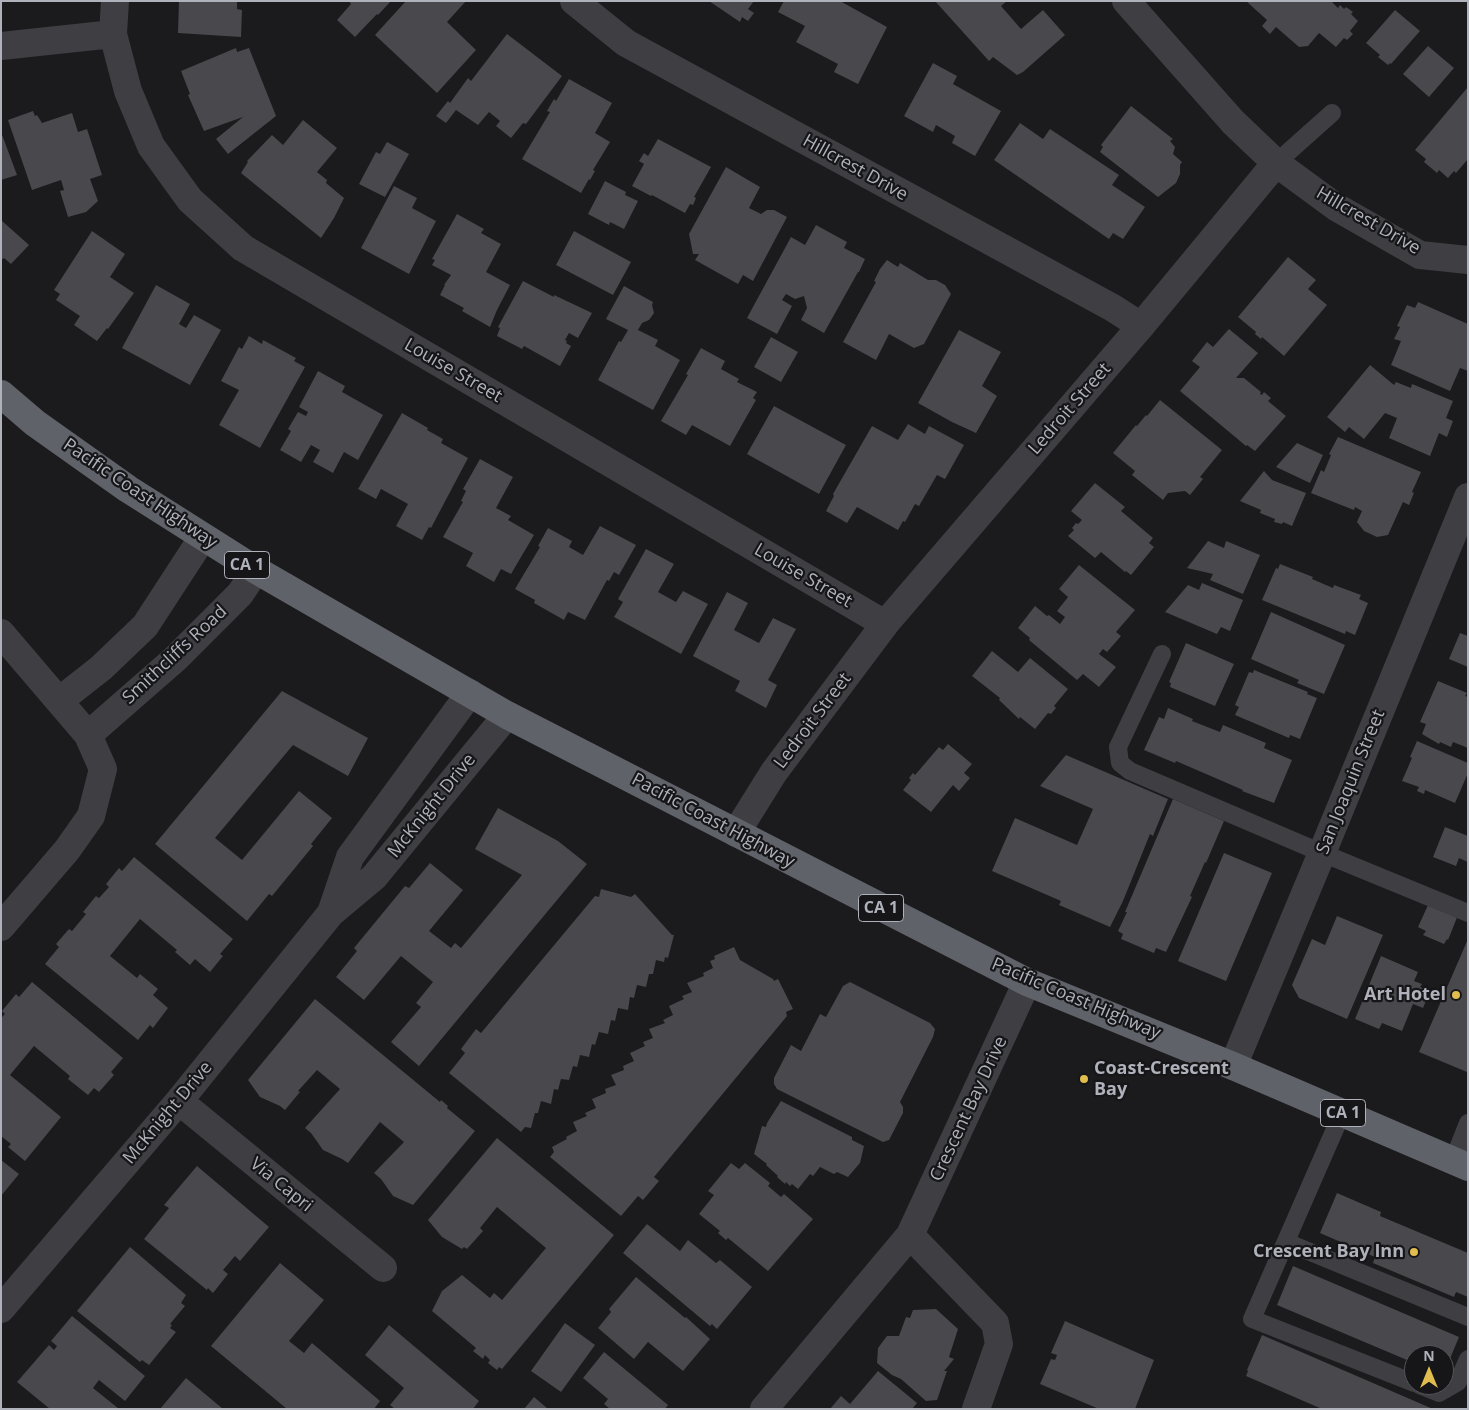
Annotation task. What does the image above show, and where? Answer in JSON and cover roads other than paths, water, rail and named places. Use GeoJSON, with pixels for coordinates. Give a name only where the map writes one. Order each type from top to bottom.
{"type":"FeatureCollection","features":[{"type":"Feature","properties":{"kind":"highway","name":"Pacific Coast Highway"},"geometry":{"type":"LineString","coordinates":[[1,394],[35,423],[128,489],[203,537],[256,570],[506,715],[1027,982],[1233,1066],[1460,1164]]}},
{"type":"Feature","properties":{"kind":"street","name":"Louise Street"},"geometry":{"type":"LineString","coordinates":[[115,1],[113,34],[128,92],[151,146],[190,200],[243,248],[885,624]]}},
{"type":"Feature","properties":{"kind":"street","name":"Hillcrest Drive"},"geometry":{"type":"LineString","coordinates":[[574,1],[626,43],[1113,308],[1142,326]]}},
{"type":"Feature","properties":{"kind":"street"},"geometry":{"type":"LineString","coordinates":[[1126,1],[1233,122],[1276,163]]}},
{"type":"Feature","properties":{"kind":"street"},"geometry":{"type":"LineString","coordinates":[[1,46],[113,34]]}},
{"type":"Feature","properties":{"kind":"street","name":"Hillcrest Drive"},"geometry":{"type":"LineString","coordinates":[[1276,163],[1336,206],[1420,255],[1468,260]]}},
{"type":"Feature","properties":{"kind":"street","name":"Ledroit Street"},"geometry":{"type":"LineString","coordinates":[[736,833],[774,772],[885,624],[1142,326],[1276,163]]}},
{"type":"Feature","properties":{"kind":"street","name":"San Joaquin Street"},"geometry":{"type":"LineString","coordinates":[[1233,1066],[1468,497]]}},
{"type":"Feature","properties":{"kind":"street"},"geometry":{"type":"LineString","coordinates":[[59,701],[101,668],[145,626],[203,537]]}},
{"type":"Feature","properties":{"kind":"street","name":"Smithcliffs Road"},"geometry":{"type":"LineString","coordinates":[[88,735],[175,659],[240,594],[256,570]]}},
{"type":"Feature","properties":{"kind":"street"},"geometry":{"type":"LineString","coordinates":[[1,633],[88,735],[103,769],[91,816],[67,850],[1,927]]}},
{"type":"Feature","properties":{"kind":"street","name":"McKnight Drive"},"geometry":{"type":"LineString","coordinates":[[331,913],[350,856],[470,693]]}},
{"type":"Feature","properties":{"kind":"street","name":"McKnight Drive"},"geometry":{"type":"LineString","coordinates":[[1,1309],[179,1101],[331,913],[374,877],[506,715]]}},
{"type":"Feature","properties":{"kind":"street","name":"Crescent Bay Drive"},"geometry":{"type":"LineString","coordinates":[[764,1409],[910,1235],[1027,982]]}},
{"type":"Feature","properties":{"kind":"street","name":"Via Capri"},"geometry":{"type":"LineString","coordinates":[[179,1101],[383,1268]]}},
{"type":"Feature","properties":{"kind":"street"},"geometry":{"type":"LineString","coordinates":[[910,1235],[995,1323],[999,1344],[976,1409]]}},
{"type":"Feature","properties":{"kind":"lane"},"geometry":{"type":"LineString","coordinates":[[1276,163],[1332,113]]}},
{"type":"Feature","properties":{"kind":"lane"},"geometry":{"type":"LineString","coordinates":[[1162,654],[1118,747],[1120,763],[1130,771],[1468,913]]}},
{"type":"Feature","properties":{"kind":"lane"},"geometry":{"type":"LineString","coordinates":[[1342,1113],[1252,1319],[1404,1379]]}},
{"type":"Feature","properties":{"kind":"lane"},"geometry":{"type":"LineString","coordinates":[[1460,1164],[1468,1123]]}},
{"type":"Feature","properties":{"kind":"lane"},"geometry":{"type":"LineString","coordinates":[[1286,1242],[1468,1317]]}},
{"type":"Feature","properties":{"kind":"lane"},"geometry":{"type":"LineString","coordinates":[[1454,1384],[1458,1382],[1468,1359]]}},
{"type":"Feature","properties":{"kind":"place","name":"Art Hotel"},"geometry":{"type":"Point","coordinates":[1456,995]}},
{"type":"Feature","properties":{"kind":"place","name":"Coast-Crescent Bay"},"geometry":{"type":"Point","coordinates":[1084,1079]}},
{"type":"Feature","properties":{"kind":"place","name":"Crescent Bay Inn"},"geometry":{"type":"Point","coordinates":[1414,1252]}}]}
